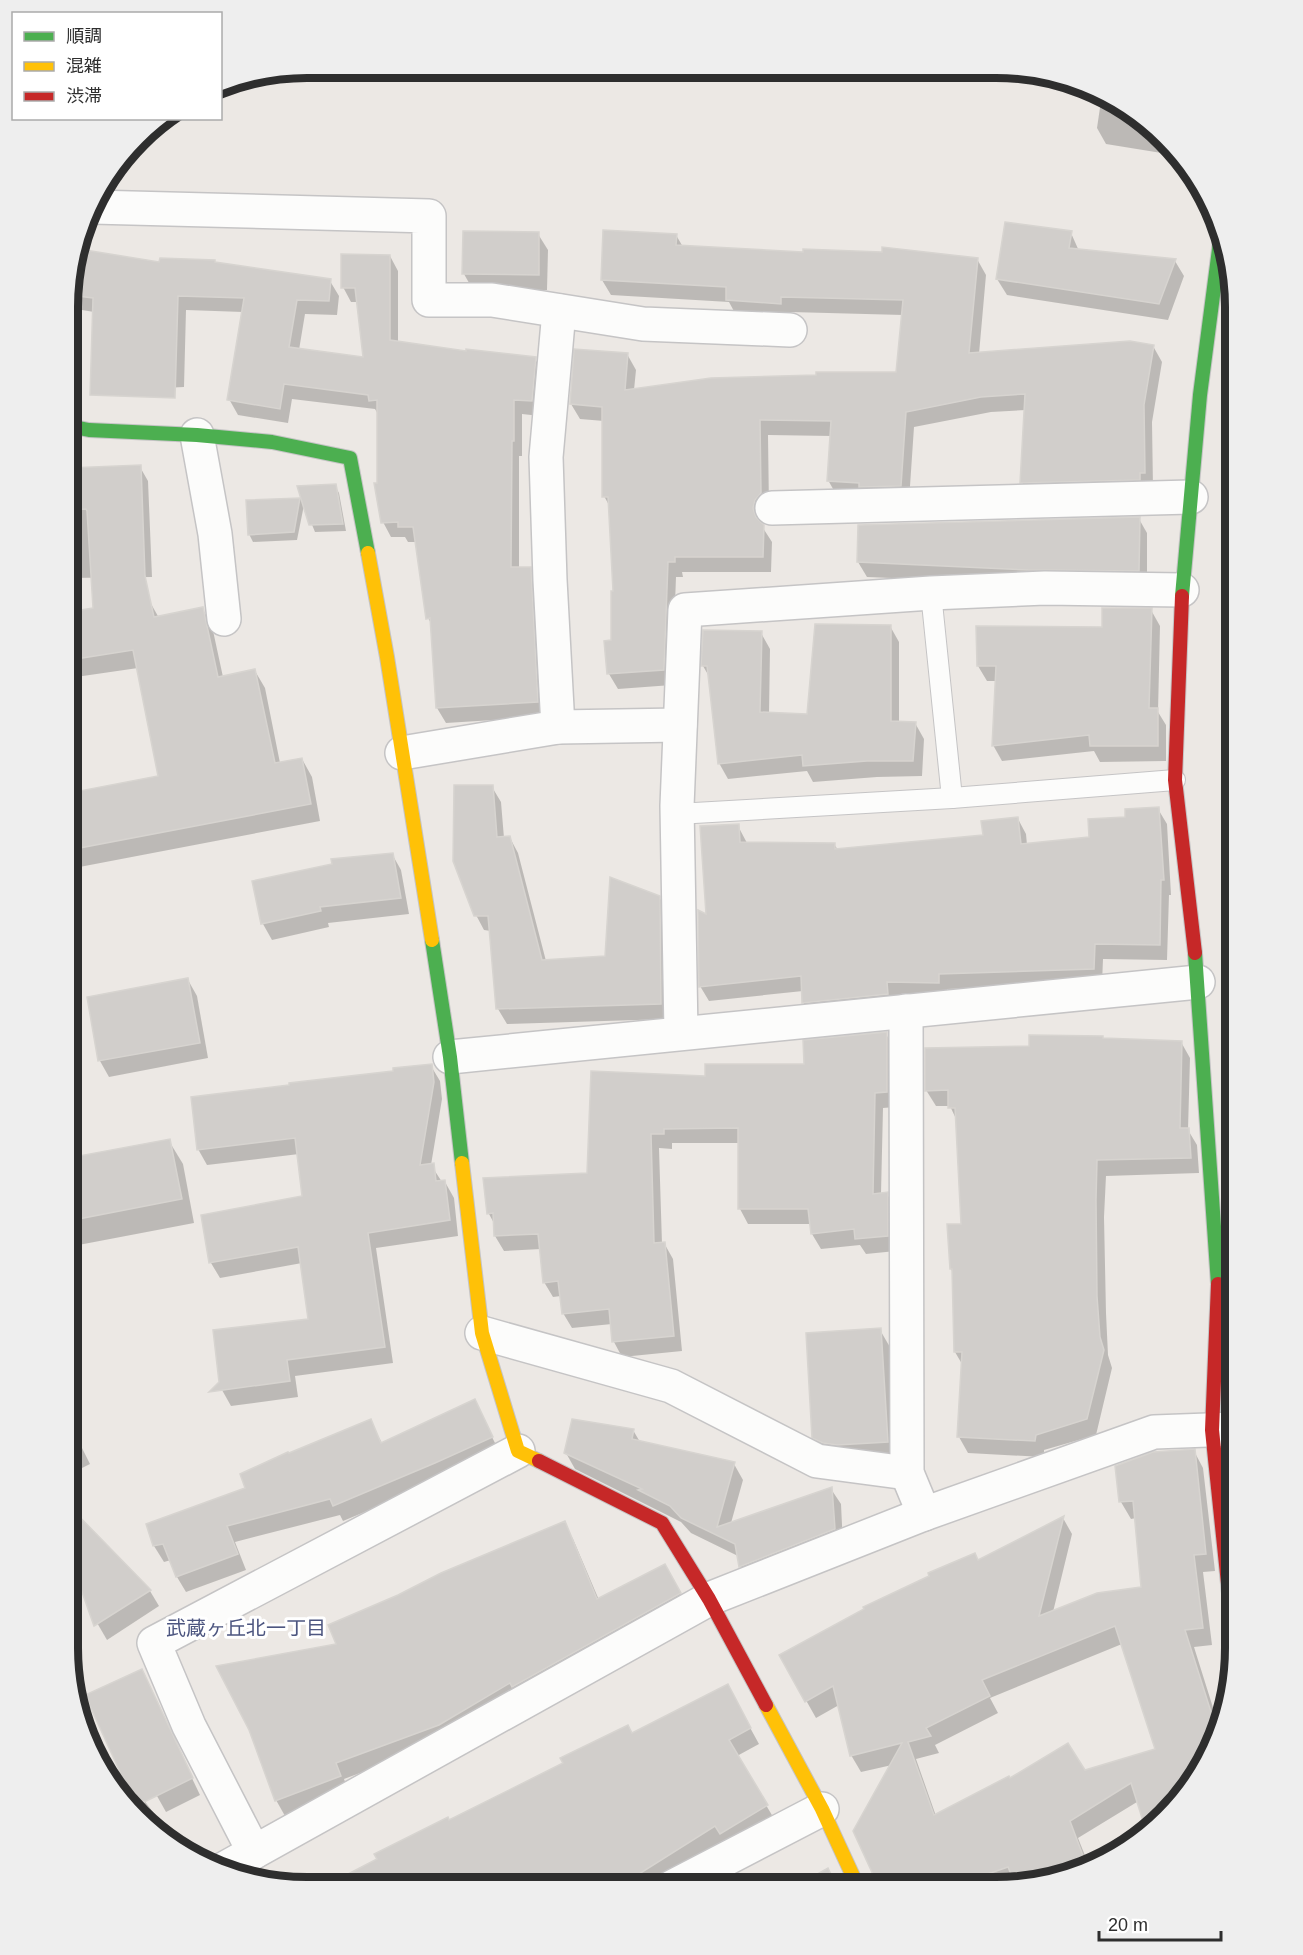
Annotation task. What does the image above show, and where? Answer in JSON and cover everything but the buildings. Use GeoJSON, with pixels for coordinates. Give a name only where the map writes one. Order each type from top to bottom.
{"type":"FeatureCollection","features":[{"type":"Feature","properties":{"kind":"street"},"geometry":{"type":"LineString","coordinates":[[101,207],[429,216],[429,300],[492,300],[643,324],[790,330]]}},
{"type":"Feature","properties":{"kind":"street"},"geometry":{"type":"LineString","coordinates":[[1218,253],[1200,395],[1182,590],[1175,780],[1198,982],[1218,1288],[1225,1450]]}},
{"type":"Feature","properties":{"kind":"street"},"geometry":{"type":"LineString","coordinates":[[558,727],[546,457],[559,311]]}},
{"type":"Feature","properties":{"kind":"street"},"geometry":{"type":"LineString","coordinates":[[78,428],[272,442],[350,458],[387,657],[450,1057],[482,1333],[518,1450],[662,1523],[709,1599],[822,1809],[853,1877]]}},
{"type":"Feature","properties":{"kind":"street"},"geometry":{"type":"LineString","coordinates":[[197,435],[215,534],[224,619]]}},
{"type":"Feature","properties":{"kind":"street"},"geometry":{"type":"LineString","coordinates":[[772,508],[1191,496]]}},
{"type":"Feature","properties":{"kind":"street"},"geometry":{"type":"LineString","coordinates":[[681,1033],[677,814],[685,610],[931,593],[1045,588],[1182,590]]}},
{"type":"Feature","properties":{"kind":"street"},"geometry":{"type":"LineString","coordinates":[[402,753],[558,727],[680,726]]}},
{"type":"Feature","properties":{"kind":"street"},"geometry":{"type":"LineString","coordinates":[[450,1057],[1198,982]]}},
{"type":"Feature","properties":{"kind":"street"},"geometry":{"type":"LineString","coordinates":[[906,1011],[907,1473],[924,1514]]}},
{"type":"Feature","properties":{"kind":"street"},"geometry":{"type":"LineString","coordinates":[[482,1333],[671,1386],[817,1461],[907,1473]]}},
{"type":"Feature","properties":{"kind":"street"},"geometry":{"type":"LineString","coordinates":[[231,1864],[709,1599],[924,1514],[1154,1432],[1224,1430]]}},
{"type":"Feature","properties":{"kind":"street"},"geometry":{"type":"LineString","coordinates":[[254,1852],[189,1726],[154,1643],[518,1450]]}},
{"type":"Feature","properties":{"kind":"street"},"geometry":{"type":"LineString","coordinates":[[691,1877],[822,1809]]}},
{"type":"Feature","properties":{"kind":"lane"},"geometry":{"type":"LineString","coordinates":[[931,593],[952,798]]}},
{"type":"Feature","properties":{"kind":"lane"},"geometry":{"type":"LineString","coordinates":[[677,814],[952,798],[1175,780]]}},
{"type":"Feature","properties":{"kind":"traffic: fast"},"geometry":{"type":"LineString","coordinates":[[1182,596],[1200,395],[1218,253]]}},
{"type":"Feature","properties":{"kind":"traffic: fast"},"geometry":{"type":"LineString","coordinates":[[78,428],[272,442],[350,458],[368,553]]}},
{"type":"Feature","properties":{"kind":"traffic: fast"},"geometry":{"type":"LineString","coordinates":[[432,940],[450,1057],[462,1163]]}},
{"type":"Feature","properties":{"kind":"traffic: fast"},"geometry":{"type":"LineString","coordinates":[[1195,953],[1218,1284]]}},
{"type":"Feature","properties":{"kind":"traffic: slow"},"geometry":{"type":"LineString","coordinates":[[368,553],[432,940]]}},
{"type":"Feature","properties":{"kind":"traffic: slow"},"geometry":{"type":"LineString","coordinates":[[462,1163],[482,1333],[518,1451],[539,1461]]}},
{"type":"Feature","properties":{"kind":"traffic: slow"},"geometry":{"type":"LineString","coordinates":[[766,1705],[822,1809],[853,1877]]}},
{"type":"Feature","properties":{"kind":"traffic: jam"},"geometry":{"type":"LineString","coordinates":[[1182,596],[1175,780],[1195,953]]}},
{"type":"Feature","properties":{"kind":"traffic: jam"},"geometry":{"type":"LineString","coordinates":[[1218,1284],[1212,1430],[1225,1555]]}},
{"type":"Feature","properties":{"kind":"traffic: jam"},"geometry":{"type":"LineString","coordinates":[[539,1461],[662,1523],[709,1599],[766,1705]]}},
{"type":"Feature","properties":{"kind":"district","name":"武蔵ヶ丘北一丁目"},"geometry":{"type":"Point","coordinates":[246,1628]}}]}
